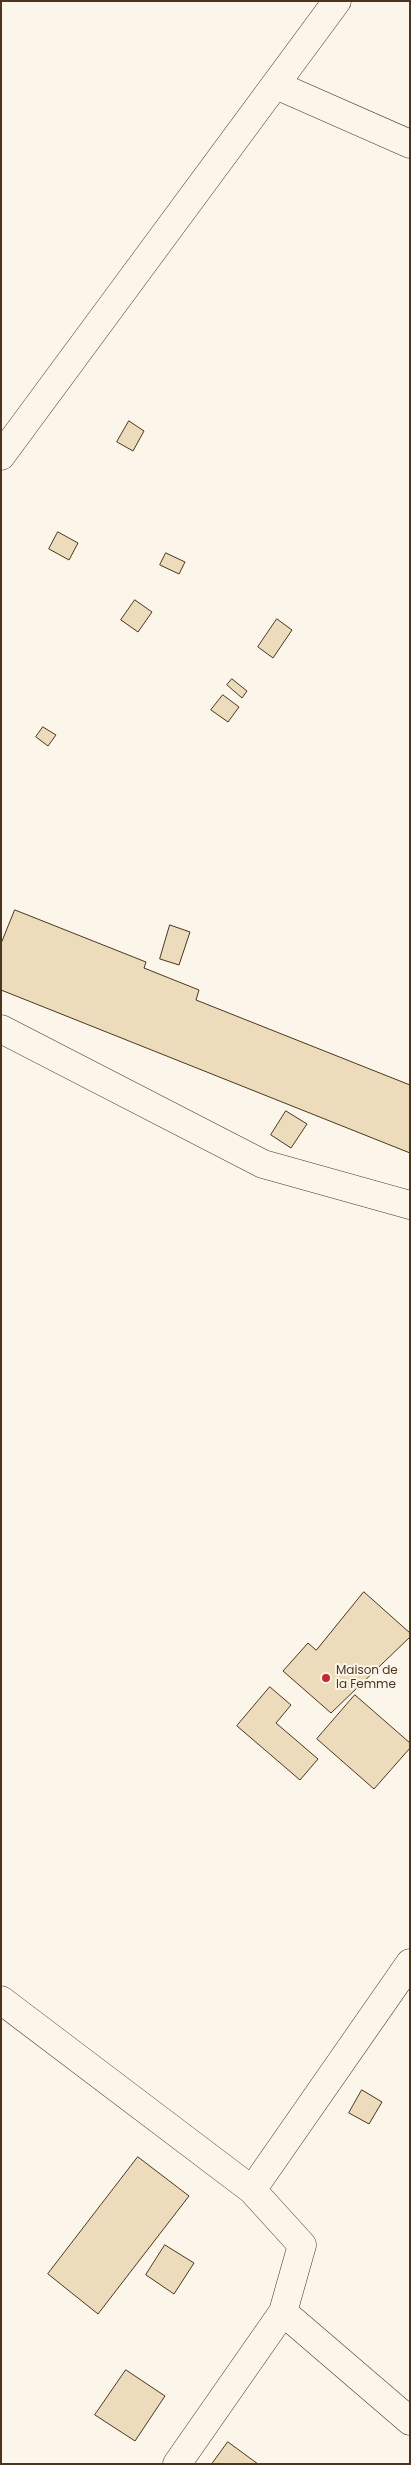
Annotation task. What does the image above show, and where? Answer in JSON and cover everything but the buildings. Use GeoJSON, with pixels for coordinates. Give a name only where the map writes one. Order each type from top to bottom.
{"type":"FeatureCollection","features":[{"type":"Feature","properties":{"kind":"street"},"geometry":{"type":"LineString","coordinates":[[1,456],[337,1]]}},
{"type":"Feature","properties":{"kind":"street"},"geometry":{"type":"LineString","coordinates":[[276,85],[410,144]]}},
{"type":"Feature","properties":{"kind":"street"},"geometry":{"type":"LineString","coordinates":[[1,1029],[264,1164],[410,1205]]}},
{"type":"Feature","properties":{"kind":"street"},"geometry":{"type":"LineString","coordinates":[[252,2190],[410,1962]]}},
{"type":"Feature","properties":{"kind":"street"},"geometry":{"type":"LineString","coordinates":[[1,2000],[252,2190],[302,2245],[283,2312],[177,2464]]}},
{"type":"Feature","properties":{"kind":"street"},"geometry":{"type":"LineString","coordinates":[[283,2312],[410,2421]]}},
{"type":"Feature","properties":{"kind":"place","name":"Maison de la Femme"},"geometry":{"type":"Point","coordinates":[326,1678]}}]}
